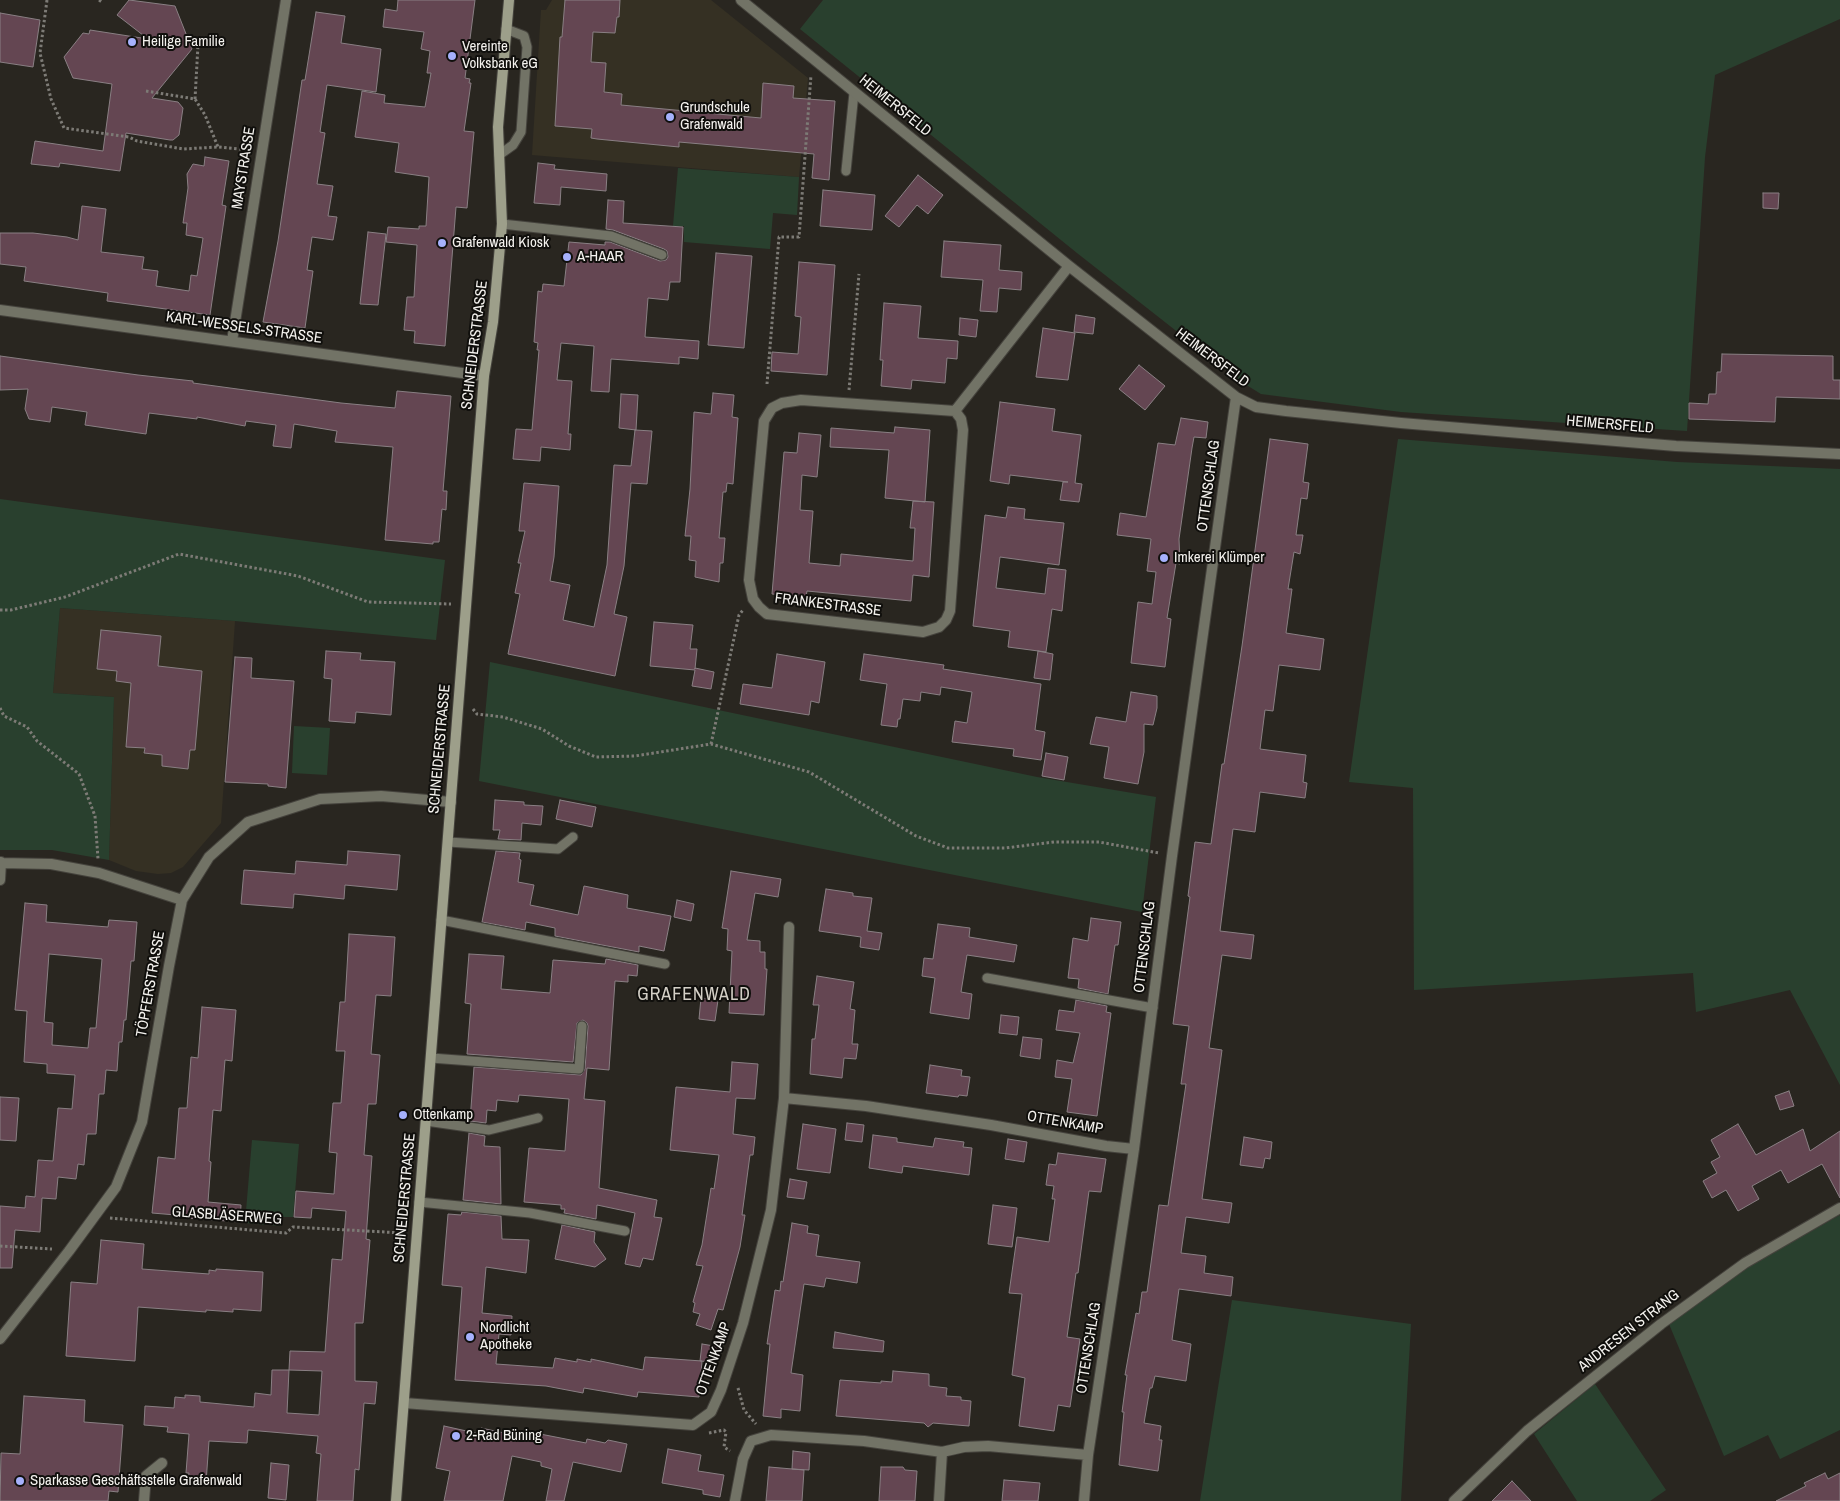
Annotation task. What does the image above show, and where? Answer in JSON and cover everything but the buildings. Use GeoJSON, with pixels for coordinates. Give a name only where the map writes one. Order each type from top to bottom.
{"type":"FeatureCollection","features":[{"type":"Feature","properties":{"kind":"street","name":"MAYSTRASSE"},"geometry":{"type":"LineString","coordinates":[[232,341],[286,0]]}},
{"type":"Feature","properties":{"kind":"street","name":"SCHNEIDERSTRASSE"},"geometry":{"type":"LineString","coordinates":[[396,1501],[484,376],[493,322],[502,224],[498,127],[509,0]]}},
{"type":"Feature","properties":{"kind":"street","name":"HEIMERSFELD"},"geometry":{"type":"LineString","coordinates":[[741,0],[1069,266],[1236,397],[1256,407],[1286,412],[1382,421],[1676,446],[1840,454]]}},
{"type":"Feature","properties":{"kind":"street"},"geometry":{"type":"LineString","coordinates":[[955,411],[1069,266]]}},
{"type":"Feature","properties":{"kind":"street","name":"KARL-WESSELS-STRASSE"},"geometry":{"type":"LineString","coordinates":[[0,310],[484,376]]}},
{"type":"Feature","properties":{"kind":"street","name":"OTTENSCHLAG"},"geometry":{"type":"LineString","coordinates":[[1084,1501],[1088,1455],[1134,1149],[1172,856],[1236,397]]}},
{"type":"Feature","properties":{"kind":"street","name":"FRANKESTRASSE"},"geometry":{"type":"LineString","coordinates":[[801,400],[955,411],[961,419],[963,430],[950,611],[946,620],[939,627],[923,632],[767,614],[759,607],[753,599],[749,580],[764,421],[772,408],[782,403],[801,400]]}},
{"type":"Feature","properties":{"kind":"street","name":"TÖPFERSTRASSE"},"geometry":{"type":"LineString","coordinates":[[0,1338],[116,1187],[142,1122],[182,900],[209,857],[248,822],[320,798],[381,796],[451,802]]}},
{"type":"Feature","properties":{"kind":"street"},"geometry":{"type":"LineString","coordinates":[[0,880],[1,863],[51,864],[99,872],[182,900]]}},
{"type":"Feature","properties":{"kind":"street","name":"OTTENKAMP"},"geometry":{"type":"LineString","coordinates":[[693,1425],[711,1412],[718,1398],[743,1323],[771,1210],[784,1098],[789,927]]}},
{"type":"Feature","properties":{"kind":"street","name":"OTTENKAMP"},"geometry":{"type":"LineString","coordinates":[[784,1098],[876,1108],[1134,1149]]}},
{"type":"Feature","properties":{"kind":"street","name":"ANDRESEN STRANG"},"geometry":{"type":"LineString","coordinates":[[1454,1501],[1527,1431],[1661,1324],[1745,1263],[1840,1208]]}},
{"type":"Feature","properties":{"kind":"street"},"geometry":{"type":"LineString","coordinates":[[404,1403],[693,1425]]}},
{"type":"Feature","properties":{"kind":"street"},"geometry":{"type":"LineString","coordinates":[[735,1501],[743,1459],[751,1441],[771,1435],[864,1441],[942,1452],[964,1446],[988,1446],[1088,1455]]}},
{"type":"Feature","properties":{"kind":"street"},"geometry":{"type":"LineString","coordinates":[[938,1501],[942,1452]]}},
{"type":"Feature","properties":{"kind":"street"},"geometry":{"type":"LineString","coordinates":[[144,1501],[146,1476],[162,1463]]}},
{"type":"Feature","properties":{"kind":"lane"},"geometry":{"type":"LineString","coordinates":[[498,156],[513,146],[521,132],[527,48],[524,36],[506,29]]}},
{"type":"Feature","properties":{"kind":"lane"},"geometry":{"type":"LineString","coordinates":[[846,171],[854,93]]}},
{"type":"Feature","properties":{"kind":"lane"},"geometry":{"type":"LineString","coordinates":[[502,224],[611,236],[662,255]]}},
{"type":"Feature","properties":{"kind":"lane"},"geometry":{"type":"LineString","coordinates":[[448,842],[558,849],[573,838]]}},
{"type":"Feature","properties":{"kind":"lane"},"geometry":{"type":"LineString","coordinates":[[441,920],[665,964]]}},
{"type":"Feature","properties":{"kind":"lane"},"geometry":{"type":"LineString","coordinates":[[988,978],[1152,1008]]}},
{"type":"Feature","properties":{"kind":"lane"},"geometry":{"type":"LineString","coordinates":[[431,1058],[579,1069],[582,1026]]}},
{"type":"Feature","properties":{"kind":"lane"},"geometry":{"type":"LineString","coordinates":[[426,1121],[489,1130],[538,1118]]}},
{"type":"Feature","properties":{"kind":"lane"},"geometry":{"type":"LineString","coordinates":[[419,1202],[530,1213],[624,1231]]}},
{"type":"Feature","properties":{"kind":"path"},"geometry":{"type":"LineString","coordinates":[[47,0],[40,53],[51,99],[64,128],[129,137],[137,141],[183,148],[218,147],[262,152]]}},
{"type":"Feature","properties":{"kind":"path"},"geometry":{"type":"LineString","coordinates":[[198,45],[195,99],[205,115],[218,147]]}},
{"type":"Feature","properties":{"kind":"path"},"geometry":{"type":"LineString","coordinates":[[767,384],[779,237],[799,237],[812,59]]}},
{"type":"Feature","properties":{"kind":"path"},"geometry":{"type":"LineString","coordinates":[[146,92],[195,99]]}},
{"type":"Feature","properties":{"kind":"path"},"geometry":{"type":"LineString","coordinates":[[848,404],[859,274]]}},
{"type":"Feature","properties":{"kind":"path"},"geometry":{"type":"LineString","coordinates":[[0,610],[11,610],[65,596],[179,554],[298,576],[368,602],[467,604]]}},
{"type":"Feature","properties":{"kind":"path"},"geometry":{"type":"LineString","coordinates":[[711,744],[739,615],[753,599]]}},
{"type":"Feature","properties":{"kind":"path"},"geometry":{"type":"LineString","coordinates":[[459,694],[477,714],[503,717],[542,729],[570,746],[596,757],[635,756],[711,744],[809,772],[916,836],[948,848],[1004,848],[1054,842],[1099,842],[1172,856]]}},
{"type":"Feature","properties":{"kind":"path"},"geometry":{"type":"LineString","coordinates":[[0,708],[4,716],[27,727],[37,741],[79,774],[95,816],[99,872]]}},
{"type":"Feature","properties":{"kind":"path","name":"GLASBLÄSERWEG"},"geometry":{"type":"LineString","coordinates":[[94,1217],[286,1233],[293,1227],[416,1234]]}},
{"type":"Feature","properties":{"kind":"path"},"geometry":{"type":"LineString","coordinates":[[0,1246],[69,1250]]}},
{"type":"Feature","properties":{"kind":"path"},"geometry":{"type":"LineString","coordinates":[[741,1400],[744,1410],[752,1420]]}},
{"type":"Feature","properties":{"kind":"path"},"geometry":{"type":"LineString","coordinates":[[693,1425],[707,1434],[724,1430],[726,1432],[724,1447],[743,1459]]}},
{"type":"Feature","properties":{"kind":"shaded area","name":"Grundschule Grafenwald"},"geometry":{"type":"Polygon","coordinates":[[[552,0],[711,0],[808,78],[799,177],[532,155],[541,10],[546,10],[552,0]]]}},
{"type":"Feature","properties":{"kind":"shaded area"},"geometry":{"type":"Polygon","coordinates":[[[60,608],[235,621],[221,823],[183,867],[171,873],[158,874],[136,871],[109,860],[114,697],[53,693],[60,608]]]}},
{"type":"Feature","properties":{"kind":"green space"},"geometry":{"type":"Polygon","coordinates":[[[823,0],[1840,0],[1840,19],[1715,75],[1705,157],[1687,431],[1401,412],[1261,394],[1240,381],[1077,253],[800,29],[823,0]]]}},
{"type":"Feature","properties":{"kind":"green space"},"geometry":{"type":"Polygon","coordinates":[[[678,168],[799,177],[797,215],[773,213],[770,249],[684,242],[684,226],[673,226],[678,168]]]}},
{"type":"Feature","properties":{"kind":"green space"},"geometry":{"type":"Polygon","coordinates":[[[1398,439],[1677,462],[1840,469],[1840,1085],[1790,990],[1696,1012],[1693,973],[1414,990],[1413,788],[1349,782],[1398,439]]]}},
{"type":"Feature","properties":{"kind":"green space"},"geometry":{"type":"Polygon","coordinates":[[[0,499],[445,560],[436,640],[235,621],[60,608],[53,693],[114,697],[109,860],[52,850],[0,850],[0,499]]]}},
{"type":"Feature","properties":{"kind":"green space"},"geometry":{"type":"Polygon","coordinates":[[[490,662],[1037,777],[1156,797],[1142,912],[479,781],[490,662]]]}},
{"type":"Feature","properties":{"kind":"green space"},"geometry":{"type":"Polygon","coordinates":[[[294,726],[330,728],[327,775],[292,773],[294,726]]]}},
{"type":"Feature","properties":{"kind":"green space"},"geometry":{"type":"Polygon","coordinates":[[[252,1140],[299,1144],[293,1217],[282,1217],[281,1226],[245,1223],[252,1140]]]}},
{"type":"Feature","properties":{"kind":"green space"},"geometry":{"type":"Polygon","coordinates":[[[1840,1215],[1840,1430],[1780,1459],[1768,1435],[1724,1456],[1669,1324],[1742,1270],[1840,1215]]]}},
{"type":"Feature","properties":{"kind":"green space"},"geometry":{"type":"Polygon","coordinates":[[[1232,1300],[1411,1324],[1401,1501],[1200,1501],[1232,1300]]]}},
{"type":"Feature","properties":{"kind":"green space"},"geometry":{"type":"Polygon","coordinates":[[[1595,1384],[1666,1490],[1650,1501],[1577,1501],[1534,1434],[1595,1384]]]}},
{"type":"Feature","properties":{"kind":"place","name":"Heilige Familie"},"geometry":{"type":"Point","coordinates":[132,42]}},
{"type":"Feature","properties":{"kind":"place","name":"Vereinte Volksbank eG"},"geometry":{"type":"Point","coordinates":[452,56]}},
{"type":"Feature","properties":{"kind":"place","name":"Grundschule Grafenwald"},"geometry":{"type":"Point","coordinates":[670,117]}},
{"type":"Feature","properties":{"kind":"place","name":"Grafenwald Kiosk"},"geometry":{"type":"Point","coordinates":[442,243]}},
{"type":"Feature","properties":{"kind":"place","name":"A-HAAR"},"geometry":{"type":"Point","coordinates":[567,257]}},
{"type":"Feature","properties":{"kind":"place","name":"Imkerei Klümper"},"geometry":{"type":"Point","coordinates":[1164,558]}},
{"type":"Feature","properties":{"kind":"place","name":"Ottenkamp"},"geometry":{"type":"Point","coordinates":[403,1115]}},
{"type":"Feature","properties":{"kind":"place","name":"Nordlicht Apotheke"},"geometry":{"type":"Point","coordinates":[470,1337]}},
{"type":"Feature","properties":{"kind":"place","name":"2-Rad Büning"},"geometry":{"type":"Point","coordinates":[456,1436]}},
{"type":"Feature","properties":{"kind":"place","name":"Sparkasse Geschäftsstelle Grafenwald"},"geometry":{"type":"Point","coordinates":[20,1481]}},
{"type":"Feature","properties":{"kind":"district","name":"GRAFENWALD"},"geometry":{"type":"Point","coordinates":[694,995]}}]}
